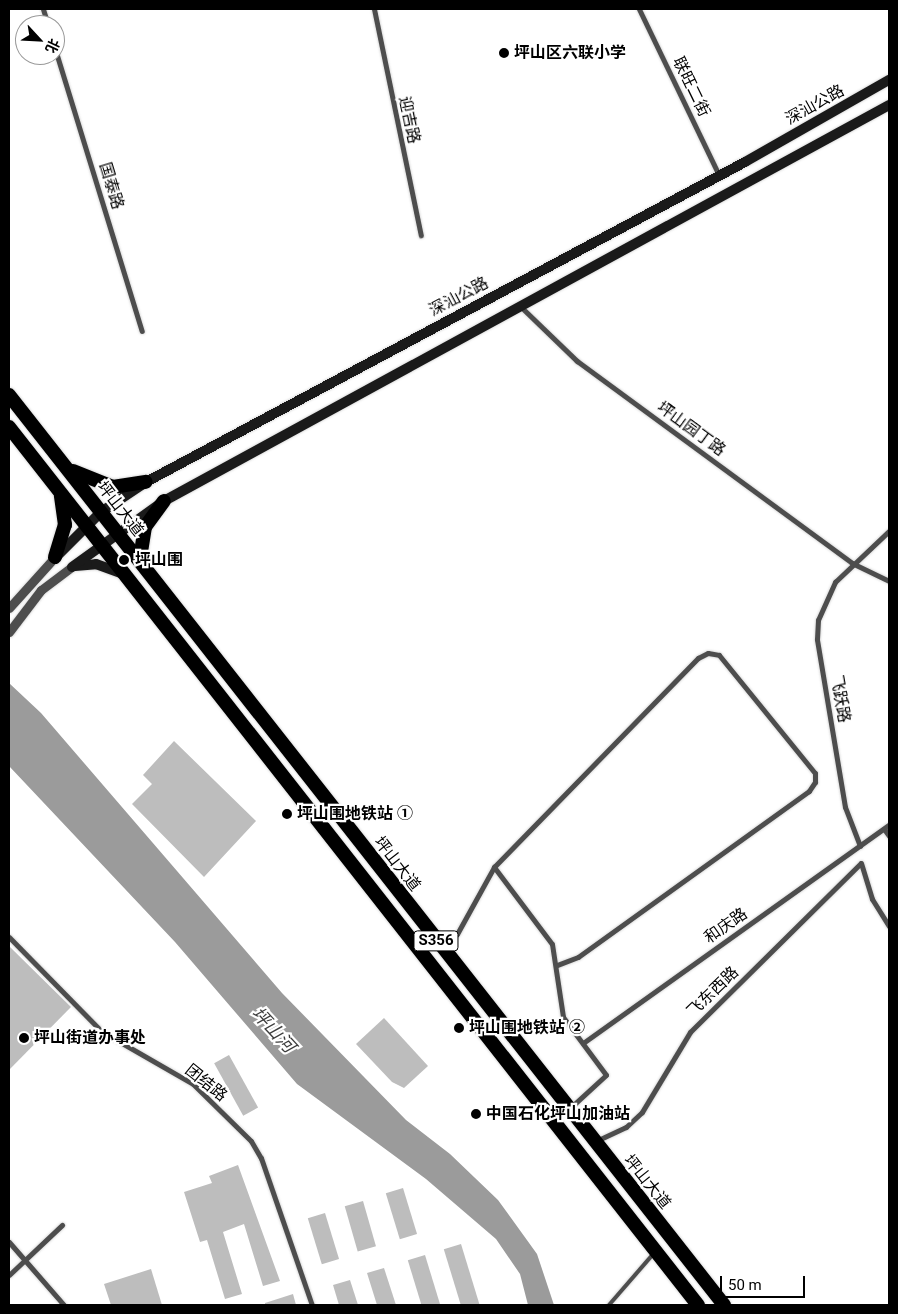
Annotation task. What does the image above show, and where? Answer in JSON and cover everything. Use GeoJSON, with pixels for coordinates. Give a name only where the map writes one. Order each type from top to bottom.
{"type":"FeatureCollection","features":[{"type":"Feature","properties":{"kind":"highway","name":"坪山大道"},"geometry":{"type":"LineString","coordinates":[[9,395],[568,1110],[724,1305]]}},
{"type":"Feature","properties":{"kind":"highway"},"geometry":{"type":"LineString","coordinates":[[9,427],[698,1305]]}},
{"type":"Feature","properties":{"kind":"highway"},"geometry":{"type":"LineString","coordinates":[[61,462],[98,484],[113,487],[146,482]]}},
{"type":"Feature","properties":{"kind":"highway"},"geometry":{"type":"LineString","coordinates":[[55,557],[65,525],[60,492]]}},
{"type":"Feature","properties":{"kind":"highway"},"geometry":{"type":"LineString","coordinates":[[150,575],[144,564],[141,540],[145,527],[164,501]]}},
{"type":"Feature","properties":{"kind":"main road","name":"深汕公路"},"geometry":{"type":"LineString","coordinates":[[55,557],[100,512],[146,482],[719,176],[889,80]]}},
{"type":"Feature","properties":{"kind":"main road"},"geometry":{"type":"LineString","coordinates":[[72,566],[116,532],[164,501],[889,105]]}},
{"type":"Feature","properties":{"kind":"main road"},"geometry":{"type":"LineString","coordinates":[[72,566],[96,564],[124,574]]}},
{"type":"Feature","properties":{"kind":"street","name":"迎吉路"},"geometry":{"type":"LineString","coordinates":[[374,9],[421,235]]}},
{"type":"Feature","properties":{"kind":"street","name":"联旺二街"},"geometry":{"type":"LineString","coordinates":[[639,9],[719,176]]}},
{"type":"Feature","properties":{"kind":"street","name":"国泰路"},"geometry":{"type":"LineString","coordinates":[[60,65],[142,331]]}},
{"type":"Feature","properties":{"kind":"street","name":"坪山园丁路"},"geometry":{"type":"LineString","coordinates":[[521,307],[577,361],[852,563],[889,581]]}},
{"type":"Feature","properties":{"kind":"street","name":"飞跃路"},"geometry":{"type":"LineString","coordinates":[[860,846],[846,807],[817,639],[824,602],[852,563],[889,531]]}},
{"type":"Feature","properties":{"kind":"street"},"geometry":{"type":"LineString","coordinates":[[9,608],[55,557]]}},
{"type":"Feature","properties":{"kind":"street"},"geometry":{"type":"LineString","coordinates":[[9,632],[42,590],[72,566]]}},
{"type":"Feature","properties":{"kind":"street"},"geometry":{"type":"LineString","coordinates":[[442,949],[457,934],[494,867],[546,816],[609,746],[698,658],[708,653],[727,661],[815,774],[815,782],[809,791],[578,958],[557,965]]}},
{"type":"Feature","properties":{"kind":"street","name":"和庆路"},"geometry":{"type":"LineString","coordinates":[[583,1043],[889,825]]}},
{"type":"Feature","properties":{"kind":"street"},"geometry":{"type":"LineString","coordinates":[[884,829],[889,836]]}},
{"type":"Feature","properties":{"kind":"street","name":"飞东西路"},"geometry":{"type":"LineString","coordinates":[[594,1143],[626,1127],[642,1112],[690,1032],[861,864],[872,899],[889,926]]}},
{"type":"Feature","properties":{"kind":"street"},"geometry":{"type":"LineString","coordinates":[[494,867],[552,944],[557,965],[558,1004],[606,1075],[568,1110]]}},
{"type":"Feature","properties":{"kind":"street","name":"团结路"},"geometry":{"type":"LineString","coordinates":[[9,937],[101,1031],[193,1084],[251,1141],[261,1158],[312,1305]]}},
{"type":"Feature","properties":{"kind":"street"},"geometry":{"type":"LineString","coordinates":[[9,1275],[62,1226]]}},
{"type":"Feature","properties":{"kind":"street"},"geometry":{"type":"LineString","coordinates":[[9,1242],[64,1305]]}},
{"type":"Feature","properties":{"kind":"lane"},"geometry":{"type":"LineString","coordinates":[[609,1305],[655,1251]]}},
{"type":"Feature","properties":{"kind":"water","name":"坪山河"},"geometry":{"type":"Polygon","coordinates":[[[9,683],[41,713],[282,993],[406,1120],[450,1154],[498,1200],[537,1254],[554,1305],[528,1305],[520,1274],[496,1239],[426,1179],[297,1084],[175,942],[9,766],[9,683]]]}},
{"type":"Feature","properties":{"kind":"building"},"geometry":{"type":"Polygon","coordinates":[[[174,741],[256,821],[204,877],[132,804],[152,784],[143,775],[174,741]]]}},
{"type":"Feature","properties":{"kind":"building","name":"坪山街道办事处"},"geometry":{"type":"Polygon","coordinates":[[[9,946],[71,1007],[9,1070],[9,946]]]}},
{"type":"Feature","properties":{"kind":"building"},"geometry":{"type":"Polygon","coordinates":[[[384,1018],[428,1066],[404,1088],[392,1082],[356,1044],[384,1018]]]}},
{"type":"Feature","properties":{"kind":"building"},"geometry":{"type":"Polygon","coordinates":[[[229,1055],[258,1107],[243,1116],[214,1063],[229,1055]]]}},
{"type":"Feature","properties":{"kind":"building"},"geometry":{"type":"Polygon","coordinates":[[[238,1165],[280,1281],[263,1286],[244,1224],[223,1232],[242,1294],[225,1299],[207,1240],[200,1242],[184,1192],[212,1183],[209,1176],[238,1165]]]}},
{"type":"Feature","properties":{"kind":"building"},"geometry":{"type":"Polygon","coordinates":[[[403,1188],[417,1234],[400,1239],[386,1193],[403,1188]]]}},
{"type":"Feature","properties":{"kind":"building"},"geometry":{"type":"Polygon","coordinates":[[[363,1201],[376,1246],[358,1251],[345,1206],[363,1201]]]}},
{"type":"Feature","properties":{"kind":"building"},"geometry":{"type":"Polygon","coordinates":[[[325,1213],[339,1259],[322,1264],[308,1218],[325,1213]]]}},
{"type":"Feature","properties":{"kind":"building"},"geometry":{"type":"Polygon","coordinates":[[[461,1244],[480,1305],[461,1305],[444,1249],[461,1244]]]}},
{"type":"Feature","properties":{"kind":"building"},"geometry":{"type":"Polygon","coordinates":[[[425,1255],[440,1305],[421,1305],[408,1260],[425,1255]]]}},
{"type":"Feature","properties":{"kind":"building"},"geometry":{"type":"Polygon","coordinates":[[[384,1268],[396,1305],[377,1305],[367,1273],[384,1268]]]}},
{"type":"Feature","properties":{"kind":"building"},"geometry":{"type":"Polygon","coordinates":[[[151,1269],[162,1305],[111,1305],[104,1284],[151,1269]]]}},
{"type":"Feature","properties":{"kind":"building"},"geometry":{"type":"Polygon","coordinates":[[[350,1280],[358,1305],[339,1305],[333,1285],[350,1280]]]}},
{"type":"Feature","properties":{"kind":"building"},"geometry":{"type":"Polygon","coordinates":[[[293,1294],[296,1305],[265,1305],[265,1303],[293,1294]]]}},
{"type":"Feature","properties":{"kind":"place","name":"坪山区六联小学"},"geometry":{"type":"Point","coordinates":[504,53]}},
{"type":"Feature","properties":{"kind":"place","name":"坪山围"},"geometry":{"type":"Point","coordinates":[124,560]}},
{"type":"Feature","properties":{"kind":"place","name":"坪山围地铁站 ①"},"geometry":{"type":"Point","coordinates":[287,814]}},
{"type":"Feature","properties":{"kind":"place","name":"坪山围地铁站 ②"},"geometry":{"type":"Point","coordinates":[459,1028]}},
{"type":"Feature","properties":{"kind":"place","name":"坪山街道办事处"},"geometry":{"type":"Point","coordinates":[24,1038]}},
{"type":"Feature","properties":{"kind":"place","name":"中国石化坪山加油站"},"geometry":{"type":"Point","coordinates":[476,1114]}}]}
